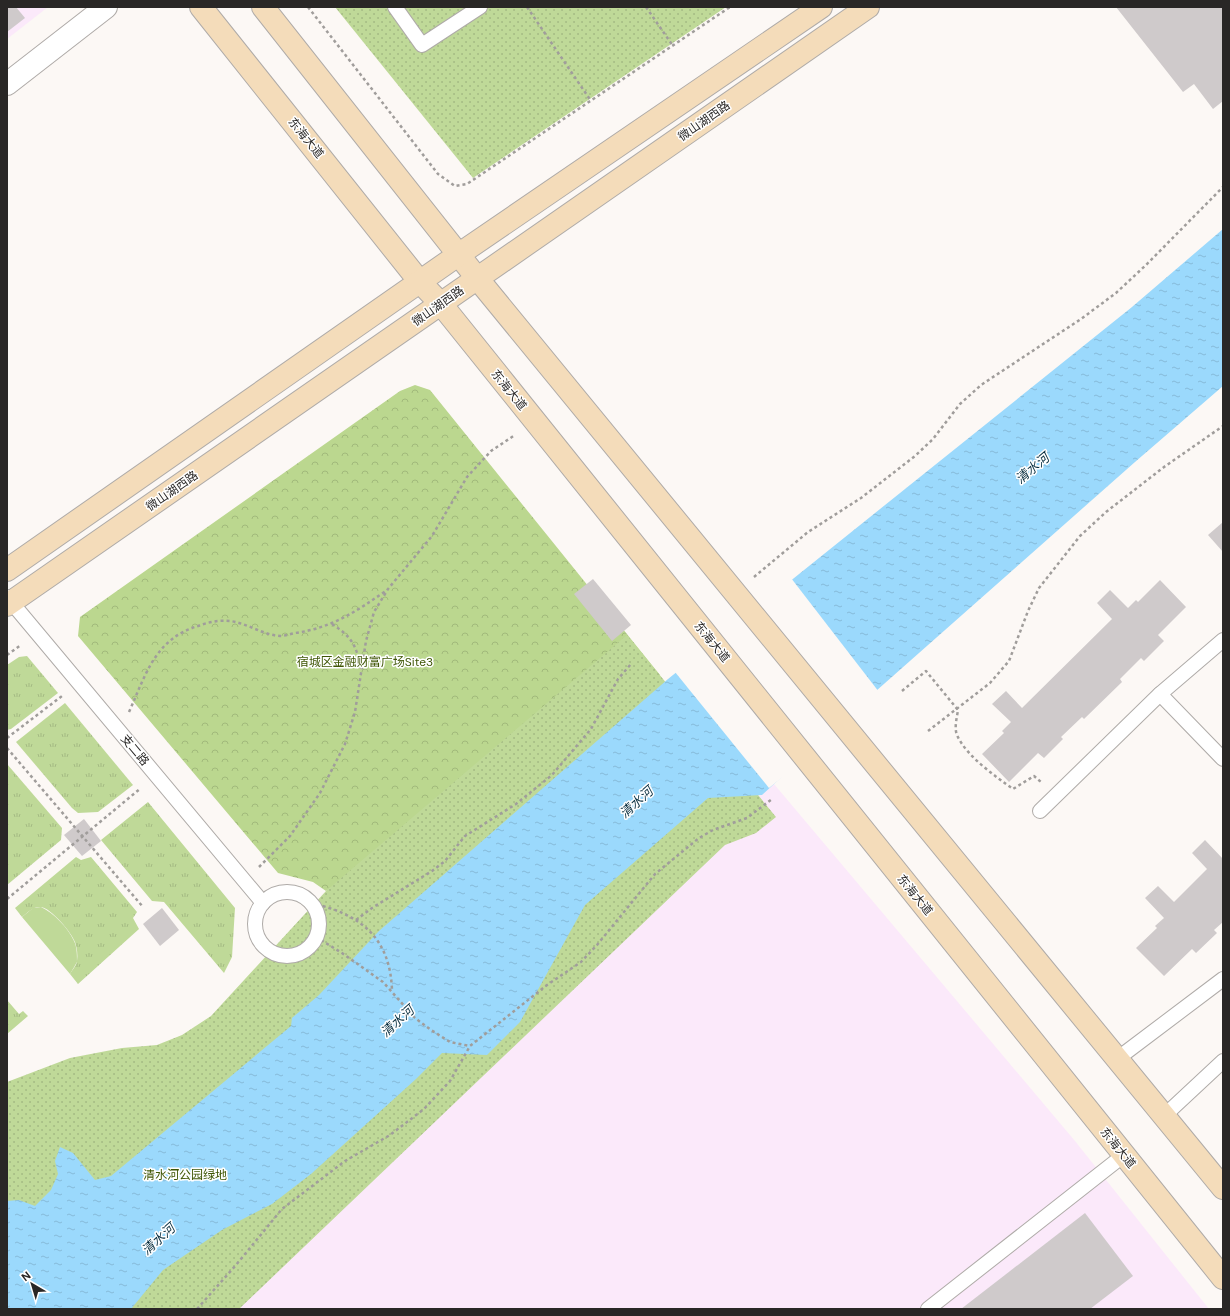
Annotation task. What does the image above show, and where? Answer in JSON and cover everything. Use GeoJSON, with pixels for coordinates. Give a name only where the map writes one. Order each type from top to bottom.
{"type":"FeatureCollection","features":[{"type":"Feature","properties":{"kind":"street"},"geometry":{"type":"LineString","coordinates":[[7,84],[106,7]]}},
{"type":"Feature","properties":{"kind":"street","name":"东海大道"},"geometry":{"type":"LineString","coordinates":[[201,7],[420,282],[441,304],[1223,1278]]}},
{"type":"Feature","properties":{"kind":"street"},"geometry":{"type":"LineString","coordinates":[[263,7],[458,255],[1223,1188]]}},
{"type":"Feature","properties":{"kind":"street"},"geometry":{"type":"LineString","coordinates":[[7,570],[458,255],[821,7]]}},
{"type":"Feature","properties":{"kind":"street","name":"微山湖西路"},"geometry":{"type":"LineString","coordinates":[[8,601],[441,304],[868,7]]}},
{"type":"Feature","properties":{"kind":"lane"},"geometry":{"type":"LineString","coordinates":[[395,7],[422,45],[480,7]]}},
{"type":"Feature","properties":{"kind":"lane","name":"支二路"},"geometry":{"type":"LineString","coordinates":[[8,601],[263,903]]}},
{"type":"Feature","properties":{"kind":"lane"},"geometry":{"type":"LineString","coordinates":[[1040,812],[1160,694],[1223,640]]}},
{"type":"Feature","properties":{"kind":"lane"},"geometry":{"type":"LineString","coordinates":[[1160,694],[1223,758]]}},
{"type":"Feature","properties":{"kind":"lane"},"geometry":{"type":"LineString","coordinates":[[292,892],[302,896],[311,903],[319,922],[316,937],[313,943],[305,951],[296,955],[286,956],[276,954],[267,949],[260,942],[255,927],[257,912],[263,903],[271,896],[292,892]]}},
{"type":"Feature","properties":{"kind":"lane"},"geometry":{"type":"LineString","coordinates":[[1117,1059],[1223,979]]}},
{"type":"Feature","properties":{"kind":"lane"},"geometry":{"type":"LineString","coordinates":[[1164,1116],[1223,1061]]}},
{"type":"Feature","properties":{"kind":"lane"},"geometry":{"type":"LineString","coordinates":[[928,1309],[1124,1155]]}},
{"type":"Feature","properties":{"kind":"path"},"geometry":{"type":"LineString","coordinates":[[308,7],[438,174],[455,186],[467,184],[730,7]]}},
{"type":"Feature","properties":{"kind":"path"},"geometry":{"type":"LineString","coordinates":[[527,7],[591,101]]}},
{"type":"Feature","properties":{"kind":"path"},"geometry":{"type":"LineString","coordinates":[[646,7],[673,46]]}},
{"type":"Feature","properties":{"kind":"path"},"geometry":{"type":"LineString","coordinates":[[735,592],[808,532],[861,498],[915,456],[933,439],[960,404],[981,385],[1081,320],[1116,293],[1146,265],[1223,187]]}},
{"type":"Feature","properties":{"kind":"path"},"geometry":{"type":"LineString","coordinates":[[245,881],[290,836],[320,793],[345,744],[355,712],[366,641],[374,612],[388,589],[432,536],[467,477],[492,451],[536,422]]}},
{"type":"Feature","properties":{"kind":"path"},"geometry":{"type":"LineString","coordinates":[[928,731],[958,710],[990,683],[1009,661],[1028,611],[1039,588],[1080,536],[1106,512],[1164,467],[1223,426]]}},
{"type":"Feature","properties":{"kind":"path"},"geometry":{"type":"LineString","coordinates":[[120,733],[150,664],[164,645],[183,630],[210,622],[231,621],[280,636],[307,632],[332,624],[358,611],[388,589]]}},
{"type":"Feature","properties":{"kind":"path"},"geometry":{"type":"LineString","coordinates":[[332,624],[346,633],[356,648],[361,670]]}},
{"type":"Feature","properties":{"kind":"path"},"geometry":{"type":"LineString","coordinates":[[356,920],[377,905],[432,871],[465,836],[516,804],[552,775],[591,729],[618,679],[631,664]]}},
{"type":"Feature","properties":{"kind":"path"},"geometry":{"type":"LineString","coordinates":[[902,691],[926,671],[958,710],[956,733],[964,747],[991,773],[1013,789],[1034,776],[1056,796]]}},
{"type":"Feature","properties":{"kind":"path"},"geometry":{"type":"LineString","coordinates":[[7,738],[64,694]]}},
{"type":"Feature","properties":{"kind":"path"},"geometry":{"type":"LineString","coordinates":[[7,748],[143,907]]}},
{"type":"Feature","properties":{"kind":"path"},"geometry":{"type":"LineString","coordinates":[[7,899],[143,786]]}},
{"type":"Feature","properties":{"kind":"path"},"geometry":{"type":"LineString","coordinates":[[197,1309],[236,1265],[282,1209],[345,1161],[390,1135],[424,1109],[450,1081],[470,1046],[547,985],[581,962],[597,945],[655,874],[700,838],[713,830],[747,818],[772,798]]}},
{"type":"Feature","properties":{"kind":"path"},"geometry":{"type":"LineString","coordinates":[[311,903],[333,908],[356,920],[369,930],[388,961],[392,991]]}},
{"type":"Feature","properties":{"kind":"path"},"geometry":{"type":"LineString","coordinates":[[316,937],[358,965],[392,991],[415,1018],[431,1030],[450,1042],[470,1046]]}},
{"type":"Feature","properties":{"kind":"shaded area"},"geometry":{"type":"Polygon","coordinates":[[[7,7],[48,7],[7,39],[7,7]]]}},
{"type":"Feature","properties":{"kind":"shaded area"},"geometry":{"type":"Polygon","coordinates":[[[774,784],[1075,1141],[1209,1309],[131,1309],[708,798],[762,795],[774,784]]]}},
{"type":"Feature","properties":{"kind":"green space"},"geometry":{"type":"Polygon","coordinates":[[[335,7],[726,7],[473,178],[335,7]]]}},
{"type":"Feature","properties":{"kind":"green space","name":"宿城区金融财富广场Site3"},"geometry":{"type":"Polygon","coordinates":[[[415,385],[430,390],[660,675],[326,891],[313,882],[278,873],[78,636],[80,617],[400,391],[415,385]]]}},
{"type":"Feature","properties":{"kind":"green space","name":"清水河公园绿地"},"geometry":{"type":"Polygon","coordinates":[[[627,635],[776,817],[756,833],[725,845],[239,1309],[7,1309],[7,1082],[70,1058],[122,1048],[157,1045],[182,1035],[211,1016],[326,891],[627,635]]]}},
{"type":"Feature","properties":{"kind":"green space"},"geometry":{"type":"Polygon","coordinates":[[[27,656],[58,693],[11,729],[7,730],[7,665],[19,657],[27,656]]]}},
{"type":"Feature","properties":{"kind":"green space"},"geometry":{"type":"Polygon","coordinates":[[[65,703],[133,785],[98,812],[78,813],[72,808],[16,742],[65,703]]]}},
{"type":"Feature","properties":{"kind":"green space"},"geometry":{"type":"Polygon","coordinates":[[[7,764],[62,828],[61,840],[7,885],[7,764]]]}},
{"type":"Feature","properties":{"kind":"green space"},"geometry":{"type":"Polygon","coordinates":[[[148,802],[235,908],[232,957],[224,973],[164,902],[152,901],[101,840],[148,802]]]}},
{"type":"Feature","properties":{"kind":"green space"},"geometry":{"type":"Polygon","coordinates":[[[76,857],[81,860],[91,857],[137,912],[133,918],[139,929],[78,984],[70,974],[77,963],[77,954],[75,942],[66,927],[45,908],[35,908],[30,910],[22,917],[15,908],[76,857]]]}},
{"type":"Feature","properties":{"kind":"green space"},"geometry":{"type":"Polygon","coordinates":[[[41,907],[60,921],[74,941],[77,962],[70,974],[22,917],[33,908],[41,907]]]}},
{"type":"Feature","properties":{"kind":"green space"},"geometry":{"type":"Polygon","coordinates":[[[7,1000],[19,1014],[23,1011],[28,1016],[7,1034],[7,1000]]]}},
{"type":"Feature","properties":{"kind":"water","name":"清水河"},"geometry":{"type":"Polygon","coordinates":[[[1223,229],[1223,386],[876,691],[762,795],[708,798],[585,905],[520,1022],[487,1055],[442,1053],[416,1079],[311,1174],[272,1204],[222,1230],[163,1270],[131,1309],[7,1309],[7,1201],[19,1200],[35,1206],[51,1190],[58,1174],[55,1161],[60,1147],[73,1153],[95,1180],[111,1176],[291,1026],[292,1018],[319,995],[379,931],[668,679],[1132,307],[1223,229]]]}},
{"type":"Feature","properties":{"kind":"pier"},"geometry":{"type":"Polygon","coordinates":[[[791,578],[879,692],[799,764],[769,788],[675,672],[791,578]]]}},
{"type":"Feature","properties":{"kind":"building"},"geometry":{"type":"Polygon","coordinates":[[[7,7],[16,7],[25,18],[7,32],[7,7]]]}},
{"type":"Feature","properties":{"kind":"building"},"geometry":{"type":"Polygon","coordinates":[[[1116,7],[1223,7],[1223,101],[1213,109],[1194,84],[1183,92],[1116,7]]]}},
{"type":"Feature","properties":{"kind":"building"},"geometry":{"type":"Polygon","coordinates":[[[1223,522],[1223,552],[1208,535],[1223,522]]]}},
{"type":"Feature","properties":{"kind":"building"},"geometry":{"type":"Polygon","coordinates":[[[593,579],[631,625],[612,641],[574,594],[593,579]]]}},
{"type":"Feature","properties":{"kind":"building"},"geometry":{"type":"Polygon","coordinates":[[[1160,580],[1186,607],[1158,635],[1164,641],[1144,661],[1141,658],[1120,679],[1122,682],[1084,719],[1082,717],[1061,737],[1063,739],[1044,758],[1038,753],[1009,782],[982,754],[1004,733],[1002,731],[1011,722],[992,704],[1006,691],[1022,708],[1112,619],[1097,603],[1110,590],[1128,608],[1136,600],[1138,602],[1160,580]]]}},
{"type":"Feature","properties":{"kind":"building"},"geometry":{"type":"Polygon","coordinates":[[[84,819],[101,841],[82,856],[64,835],[84,819]]]}},
{"type":"Feature","properties":{"kind":"building"},"geometry":{"type":"Polygon","coordinates":[[[1205,840],[1223,859],[1223,922],[1214,930],[1217,933],[1196,953],[1192,949],[1164,976],[1136,948],[1157,928],[1155,926],[1164,918],[1145,898],[1158,886],[1174,902],[1207,869],[1192,853],[1205,840]]]}},
{"type":"Feature","properties":{"kind":"building"},"geometry":{"type":"Polygon","coordinates":[[[162,908],[179,930],[160,946],[143,924],[162,908]]]}},
{"type":"Feature","properties":{"kind":"building"},"geometry":{"type":"Polygon","coordinates":[[[1085,1213],[1133,1276],[1090,1309],[961,1309],[1085,1213]]]}}]}
